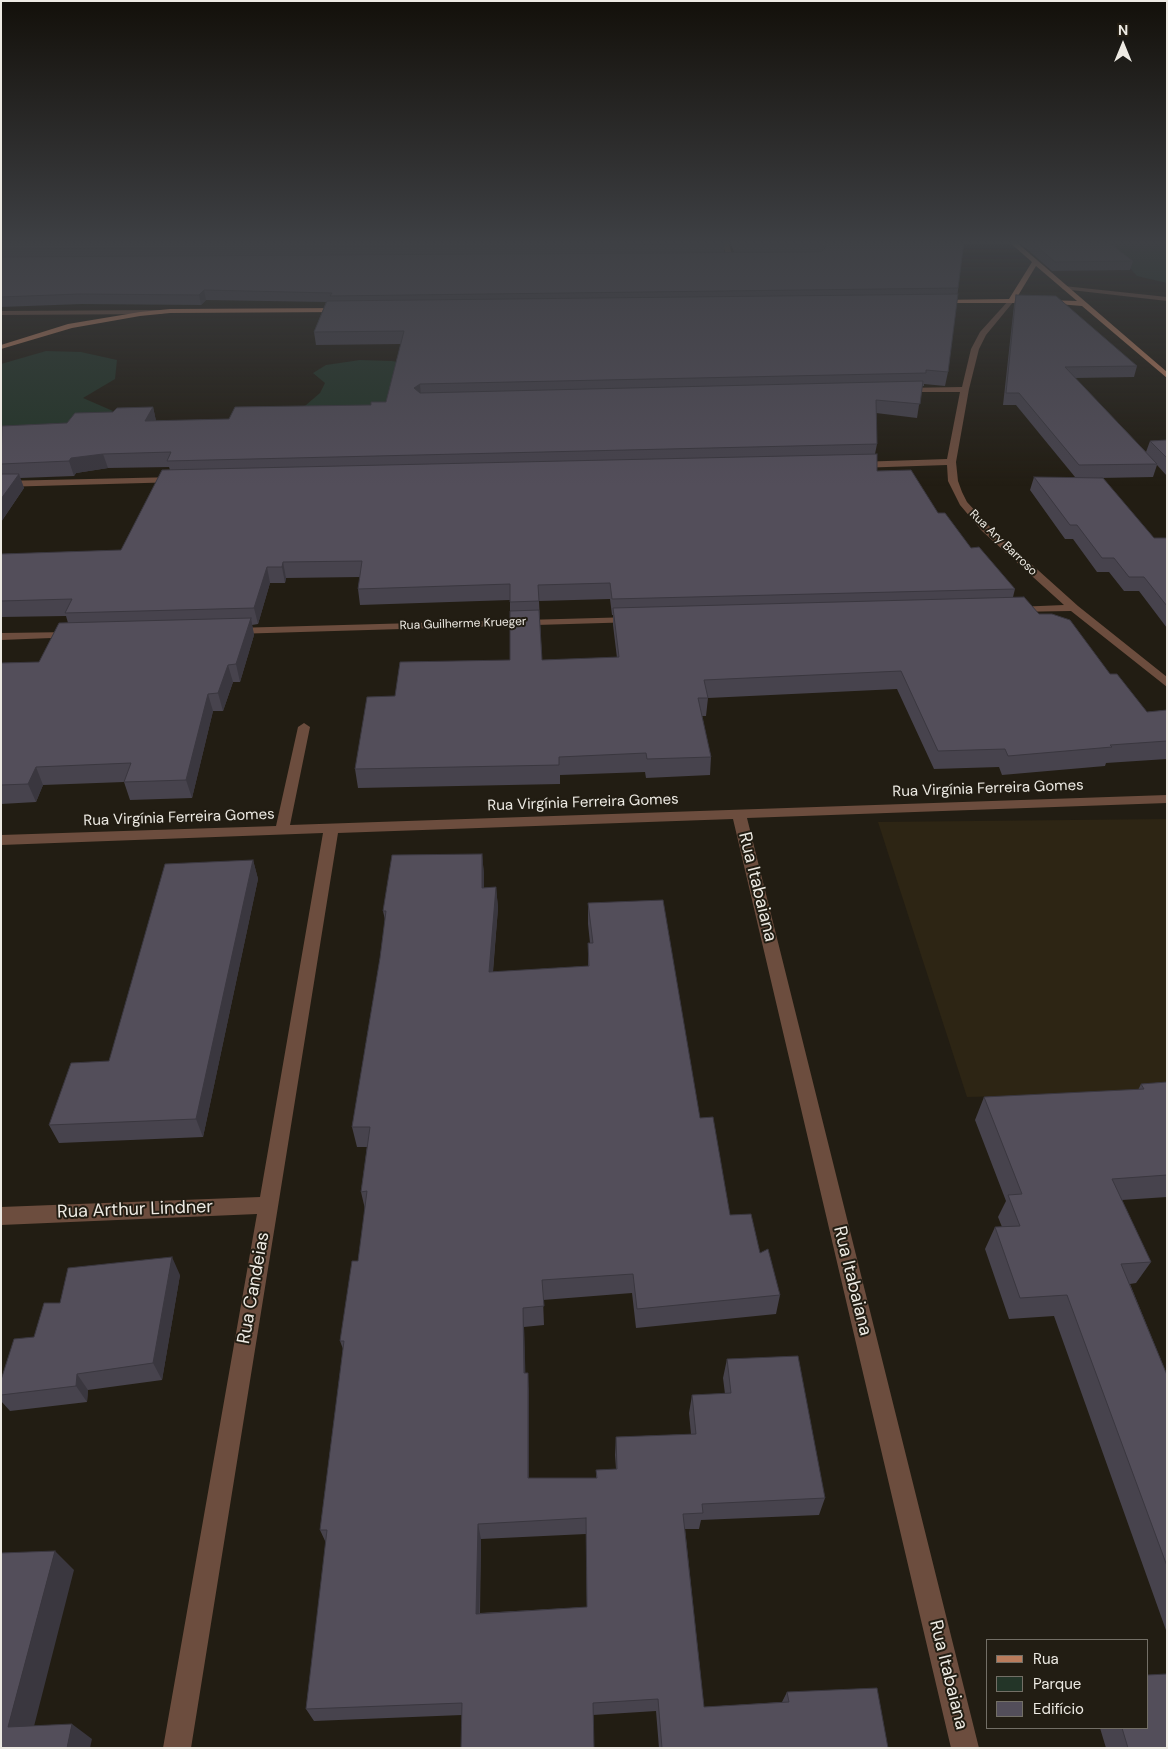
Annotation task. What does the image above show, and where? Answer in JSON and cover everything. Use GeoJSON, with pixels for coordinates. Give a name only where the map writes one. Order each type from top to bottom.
{"type":"FeatureCollection","features":[{"type":"Feature","properties":{"kind":"main road"},"geometry":{"type":"LineString","coordinates":[[1,348],[87,323]]}},
{"type":"Feature","properties":{"kind":"main road"},"geometry":{"type":"LineString","coordinates":[[1105,323],[1167,376]]}},
{"type":"Feature","properties":{"kind":"street","name":"Rua Ary Barroso"},"geometry":{"type":"LineString","coordinates":[[993,323],[983,334],[976,349],[965,389],[951,462],[953,481],[968,509],[986,529],[1074,608],[1167,683]]}},
{"type":"Feature","properties":{"kind":"street"},"geometry":{"type":"LineString","coordinates":[[887,391],[965,389]]}},
{"type":"Feature","properties":{"kind":"street"},"geometry":{"type":"LineString","coordinates":[[851,465],[951,462]]}},
{"type":"Feature","properties":{"kind":"street"},"geometry":{"type":"LineString","coordinates":[[1,484],[191,480]]}},
{"type":"Feature","properties":{"kind":"street"},"geometry":{"type":"LineString","coordinates":[[1005,610],[1074,608]]}},
{"type":"Feature","properties":{"kind":"street","name":"Rua Guilherme Krueger"},"geometry":{"type":"LineString","coordinates":[[220,631],[647,620]]}},
{"type":"Feature","properties":{"kind":"street"},"geometry":{"type":"LineString","coordinates":[[1,637],[81,635]]}},
{"type":"Feature","properties":{"kind":"street"},"geometry":{"type":"LineString","coordinates":[[282,830],[304,726]]}},
{"type":"Feature","properties":{"kind":"street","name":"Rua Virgínia Ferreira Gomes"},"geometry":{"type":"LineString","coordinates":[[1,840],[1167,799]]}},
{"type":"Feature","properties":{"kind":"street","name":"Rua Itabaiana"},"geometry":{"type":"LineString","coordinates":[[739,814],[966,1748]]}},
{"type":"Feature","properties":{"kind":"street","name":"Rua Candeias"},"geometry":{"type":"LineString","coordinates":[[177,1748],[331,829]]}},
{"type":"Feature","properties":{"kind":"street","name":"Rua Arthur Lindner"},"geometry":{"type":"LineString","coordinates":[[1,1216],[268,1205]]}},
{"type":"Feature","properties":{"kind":"shaded area"},"geometry":{"type":"Polygon","coordinates":[[[1167,819],[1167,1092],[967,1097],[878,822],[1167,819]]]}},
{"type":"Feature","properties":{"kind":"green space"},"geometry":{"type":"Polygon","coordinates":[[[46,351],[81,352],[117,360],[115,379],[83,398],[113,411],[80,426],[1,427],[1,364],[46,351]]]}},
{"type":"Feature","properties":{"kind":"green space"},"geometry":{"type":"Polygon","coordinates":[[[360,360],[392,361],[417,365],[412,404],[299,411],[320,393],[325,383],[313,373],[326,365],[360,360]]]}},
{"type":"Feature","properties":{"kind":"building"},"geometry":{"type":"Polygon","coordinates":[[[318,323],[954,323],[948,372],[926,370],[926,373],[420,384],[414,388],[420,393],[923,381],[920,404],[876,400],[877,444],[167,461],[171,452],[103,454],[71,458],[69,461],[1,464],[2,426],[67,423],[75,413],[113,412],[117,408],[153,407],[145,421],[229,419],[235,407],[371,405],[371,402],[386,402],[404,331],[314,332],[318,323]]]}},
{"type":"Feature","properties":{"kind":"building"},"geometry":{"type":"Polygon","coordinates":[[[1013,323],[1087,323],[1137,366],[1065,367],[1157,464],[1079,465],[1019,393],[1006,393],[1013,323]]]}},
{"type":"Feature","properties":{"kind":"building"},"geometry":{"type":"Polygon","coordinates":[[[1167,440],[1167,458],[1150,441],[1167,440]]]}},
{"type":"Feature","properties":{"kind":"building"},"geometry":{"type":"Polygon","coordinates":[[[877,454],[877,471],[911,470],[938,513],[945,513],[971,548],[979,547],[1015,589],[612,599],[610,583],[538,585],[539,601],[510,602],[510,584],[358,589],[362,561],[283,562],[282,567],[267,567],[254,608],[65,613],[72,599],[1,601],[1,554],[121,550],[162,470],[877,454]]]}},
{"type":"Feature","properties":{"kind":"building"},"geometry":{"type":"Polygon","coordinates":[[[1,474],[19,474],[1,499],[1,474]]]}},
{"type":"Feature","properties":{"kind":"building"},"geometry":{"type":"Polygon","coordinates":[[[1034,477],[1103,478],[1154,538],[1167,538],[1167,606],[1144,577],[1129,577],[1114,558],[1102,558],[1077,525],[1070,525],[1034,477]]]}},
{"type":"Feature","properties":{"kind":"building"},"geometry":{"type":"Polygon","coordinates":[[[1024,597],[1039,614],[1052,614],[1070,620],[1110,674],[1117,674],[1147,712],[1167,710],[1167,741],[1008,756],[1005,749],[938,751],[901,671],[704,680],[708,698],[698,698],[711,757],[647,759],[646,753],[559,757],[559,765],[355,769],[367,697],[395,696],[400,662],[510,660],[510,611],[539,610],[542,660],[619,657],[613,608],[1024,597]]]}},
{"type":"Feature","properties":{"kind":"building"},"geometry":{"type":"Polygon","coordinates":[[[251,618],[236,664],[228,665],[218,693],[208,694],[186,780],[124,782],[131,763],[36,767],[28,784],[1,785],[1,663],[39,662],[59,623],[251,618]]]}},
{"type":"Feature","properties":{"kind":"building"},"geometry":{"type":"Polygon","coordinates":[[[482,854],[482,888],[496,887],[489,972],[589,966],[588,943],[593,943],[588,903],[663,900],[700,1118],[713,1117],[730,1215],[751,1214],[760,1253],[768,1249],[780,1295],[637,1309],[633,1274],[542,1280],[544,1306],[523,1308],[524,1373],[528,1373],[528,1478],[597,1478],[596,1470],[617,1469],[616,1437],[696,1434],[692,1395],[731,1393],[727,1359],[798,1356],[825,1498],[702,1504],[703,1513],[683,1514],[704,1707],[789,1702],[787,1692],[877,1688],[888,1748],[662,1748],[658,1699],[593,1703],[594,1748],[461,1748],[462,1703],[306,1709],[327,1530],[320,1530],[344,1341],[340,1341],[352,1261],[358,1261],[367,1191],[361,1192],[370,1127],[352,1127],[380,958],[386,911],[383,911],[392,855],[482,854]],[[586,1518],[478,1524],[476,1614],[587,1607],[586,1518]]]}},
{"type":"Feature","properties":{"kind":"building"},"geometry":{"type":"Polygon","coordinates":[[[253,860],[196,1119],[49,1125],[71,1063],[109,1061],[165,864],[253,860]]]}},
{"type":"Feature","properties":{"kind":"building"},"geometry":{"type":"Polygon","coordinates":[[[1167,1082],[1167,1175],[1112,1179],[1151,1262],[1121,1264],[1167,1375],[1167,1566],[1067,1295],[1020,1298],[995,1227],[1020,1226],[1008,1195],[1022,1194],[984,1097],[1144,1089],[1141,1084],[1167,1082]]]}},
{"type":"Feature","properties":{"kind":"building"},"geometry":{"type":"Polygon","coordinates":[[[172,1257],[153,1363],[77,1374],[76,1386],[1,1395],[1,1380],[14,1339],[34,1337],[44,1303],[60,1303],[68,1268],[172,1257]]]}},
{"type":"Feature","properties":{"kind":"building"},"geometry":{"type":"Polygon","coordinates":[[[55,1551],[8,1727],[72,1724],[67,1748],[1,1748],[1,1553],[55,1551]]]}},
{"type":"Feature","properties":{"kind":"building"},"geometry":{"type":"Polygon","coordinates":[[[1167,1674],[1167,1748],[1128,1748],[1122,1729],[1148,1729],[1148,1675],[1167,1674]]]}}]}
